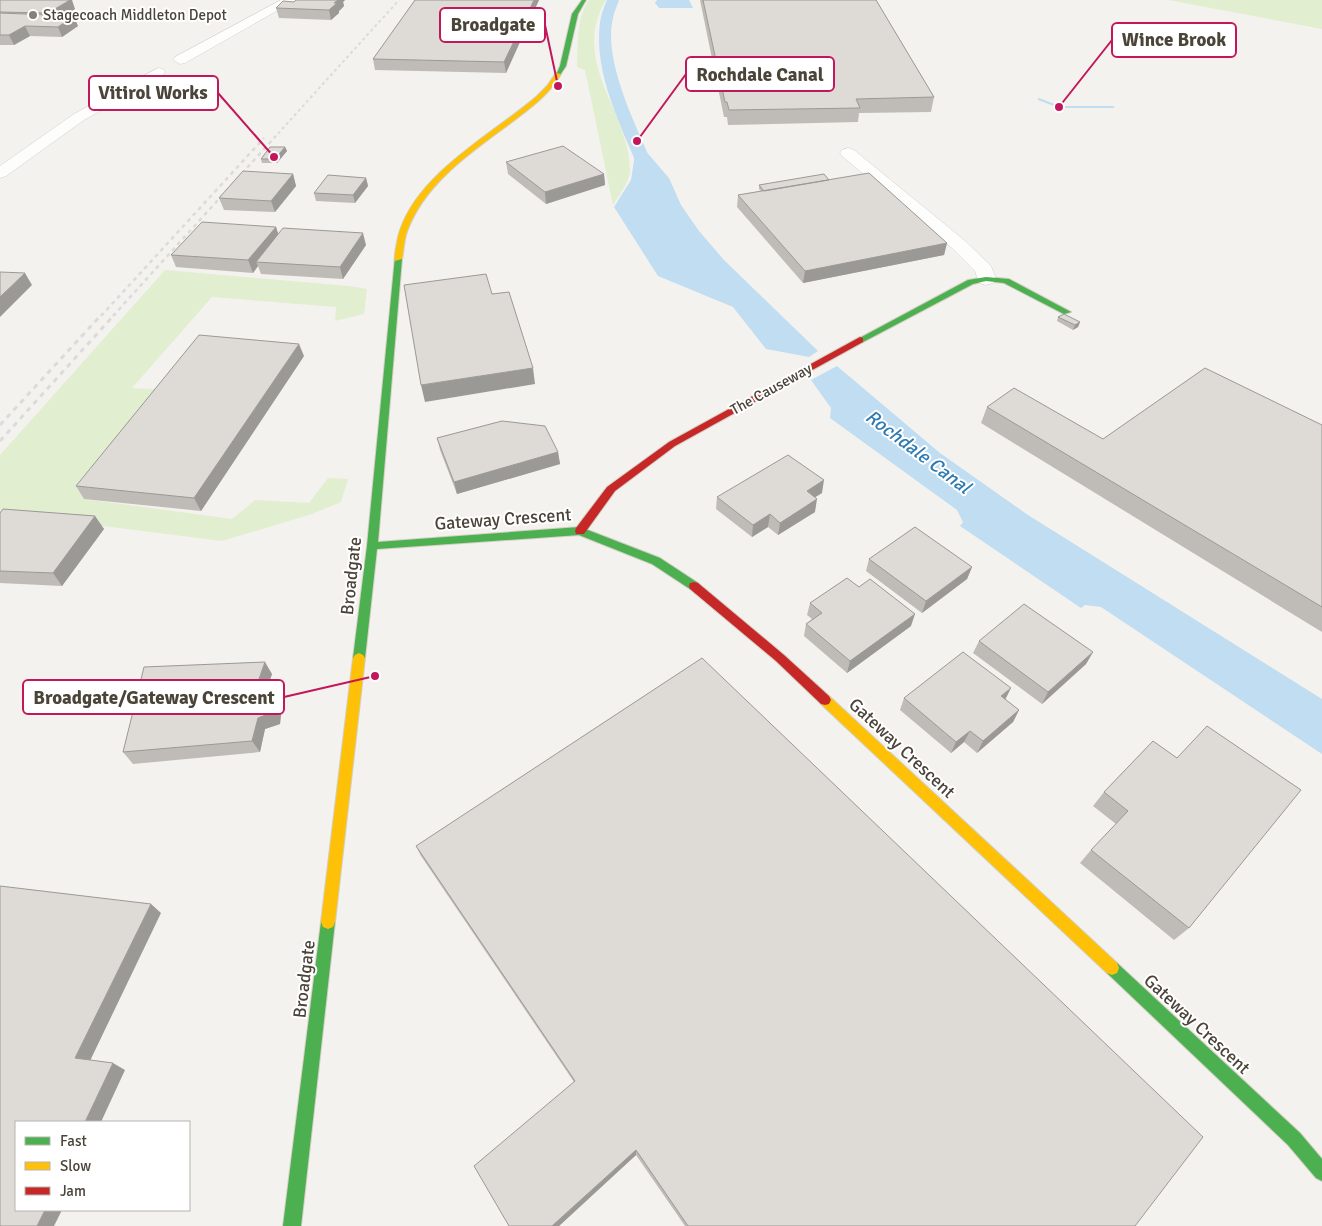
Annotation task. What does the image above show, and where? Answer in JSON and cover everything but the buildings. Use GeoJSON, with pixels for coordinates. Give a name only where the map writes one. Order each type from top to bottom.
{"type":"FeatureCollection","features":[{"type":"Feature","properties":{"kind":"street"},"geometry":{"type":"LineString","coordinates":[[180,60],[290,0]]}},
{"type":"Feature","properties":{"kind":"street","name":"Broadgate"},"geometry":{"type":"LineString","coordinates":[[292,1226],[372,546],[397,262],[404,229],[416,206],[434,185],[465,155],[535,101],[553,84],[563,66],[575,14],[584,0]]}},
{"type":"Feature","properties":{"kind":"street"},"geometry":{"type":"LineString","coordinates":[[0,173],[79,117],[158,72]]}},
{"type":"Feature","properties":{"kind":"street"},"geometry":{"type":"LineString","coordinates":[[848,153],[958,244],[984,270],[986,279]]}},
{"type":"Feature","properties":{"kind":"street","name":"The Causeway"},"geometry":{"type":"LineString","coordinates":[[580,531],[610,489],[672,444],[791,377],[971,282],[986,279],[1006,281],[1067,312]]}},
{"type":"Feature","properties":{"kind":"street","name":"Gateway Crescent"},"geometry":{"type":"LineString","coordinates":[[372,546],[580,531],[656,561],[694,586],[780,658],[1294,1138],[1322,1172]]}},
{"type":"Feature","properties":{"kind":"green space"},"geometry":{"type":"Polygon","coordinates":[[[589,0],[606,0],[596,22],[594,44],[597,66],[621,128],[630,171],[626,184],[613,205],[585,70],[577,67],[580,23],[589,0]]]}},
{"type":"Feature","properties":{"kind":"green space"},"geometry":{"type":"Polygon","coordinates":[[[1168,0],[1322,0],[1322,29],[1168,0]]]}},
{"type":"Feature","properties":{"kind":"green space"},"geometry":{"type":"Polygon","coordinates":[[[165,270],[367,289],[364,314],[335,321],[336,307],[212,297],[132,388],[170,390],[84,499],[232,519],[255,500],[309,503],[328,478],[348,479],[341,502],[312,514],[222,541],[0,513],[0,455],[165,270]]]}},
{"type":"Feature","properties":{"kind":"water"},"geometry":{"type":"Polygon","coordinates":[[[657,0],[689,0],[693,8],[659,8],[655,3],[657,0]]]}},
{"type":"Feature","properties":{"kind":"water"},"geometry":{"type":"Polygon","coordinates":[[[637,141],[669,178],[681,205],[699,231],[724,260],[818,351],[809,357],[766,349],[733,307],[658,276],[614,207],[631,180],[637,141]]]}},
{"type":"Feature","properties":{"kind":"water"},"geometry":{"type":"Polygon","coordinates":[[[837,366],[940,453],[1028,515],[1322,699],[1322,754],[1101,607],[1085,605],[1081,608],[960,526],[963,522],[957,510],[830,418],[831,408],[811,380],[837,366]]]}},
{"type":"Feature","properties":{"kind":"waterway","name":"Rochdale Canal"},"geometry":{"type":"LineString","coordinates":[[613,0],[606,20],[605,42],[608,65],[623,113],[650,177]]}},
{"type":"Feature","properties":{"kind":"waterway"},"geometry":{"type":"LineString","coordinates":[[1039,99],[1059,107],[1113,107]]}},
{"type":"Feature","properties":{"kind":"railway"},"geometry":{"type":"LineString","coordinates":[[274,138],[399,0]]}},
{"type":"Feature","properties":{"kind":"railway"},"geometry":{"type":"LineString","coordinates":[[113,316],[275,137]]}},
{"type":"Feature","properties":{"kind":"railway"},"geometry":{"type":"LineString","coordinates":[[101,316],[264,138]]}},
{"type":"Feature","properties":{"kind":"railway"},"geometry":{"type":"LineString","coordinates":[[0,425],[102,314]]}},
{"type":"Feature","properties":{"kind":"railway"},"geometry":{"type":"LineString","coordinates":[[0,441],[115,314]]}},
{"type":"Feature","properties":{"kind":"traffic: fast"},"geometry":{"type":"LineString","coordinates":[[558,74],[563,66],[575,14],[584,0]]}},
{"type":"Feature","properties":{"kind":"traffic: fast"},"geometry":{"type":"LineString","coordinates":[[359,658],[372,546],[398,259]]}},
{"type":"Feature","properties":{"kind":"traffic: fast"},"geometry":{"type":"LineString","coordinates":[[860,340],[971,282],[986,279],[1006,281],[1067,312]]}},
{"type":"Feature","properties":{"kind":"traffic: fast"},"geometry":{"type":"LineString","coordinates":[[372,546],[580,531],[656,561],[694,586]]}},
{"type":"Feature","properties":{"kind":"traffic: fast"},"geometry":{"type":"LineString","coordinates":[[292,1226],[328,922]]}},
{"type":"Feature","properties":{"kind":"traffic: fast"},"geometry":{"type":"LineString","coordinates":[[1112,968],[1294,1139],[1322,1172]]}},
{"type":"Feature","properties":{"kind":"traffic: slow"},"geometry":{"type":"LineString","coordinates":[[398,259],[404,229],[423,197],[466,154],[538,99],[558,74]]}},
{"type":"Feature","properties":{"kind":"traffic: slow"},"geometry":{"type":"LineString","coordinates":[[328,922],[359,658]]}},
{"type":"Feature","properties":{"kind":"traffic: slow"},"geometry":{"type":"LineString","coordinates":[[825,700],[1112,968]]}},
{"type":"Feature","properties":{"kind":"traffic: jam"},"geometry":{"type":"LineString","coordinates":[[580,531],[611,489],[672,444],[860,340]]}},
{"type":"Feature","properties":{"kind":"traffic: jam"},"geometry":{"type":"LineString","coordinates":[[694,586],[780,658],[825,700]]}},
{"type":"Feature","properties":{"kind":"place","name":"Stagecoach Middleton Depot"},"geometry":{"type":"Point","coordinates":[33,15]}},
{"type":"Feature","properties":{"kind":"place","name":"Broadgate"},"geometry":{"type":"Point","coordinates":[558,86]}},
{"type":"Feature","properties":{"kind":"place","name":"Wince Brook"},"geometry":{"type":"Point","coordinates":[1059,107]}},
{"type":"Feature","properties":{"kind":"place","name":"Rochdale Canal"},"geometry":{"type":"Point","coordinates":[637,141]}},
{"type":"Feature","properties":{"kind":"place","name":"Vitirol Works"},"geometry":{"type":"Point","coordinates":[274,157]}},
{"type":"Feature","properties":{"kind":"place","name":"Broadgate/Gateway Crescent"},"geometry":{"type":"Point","coordinates":[375,676]}}]}
